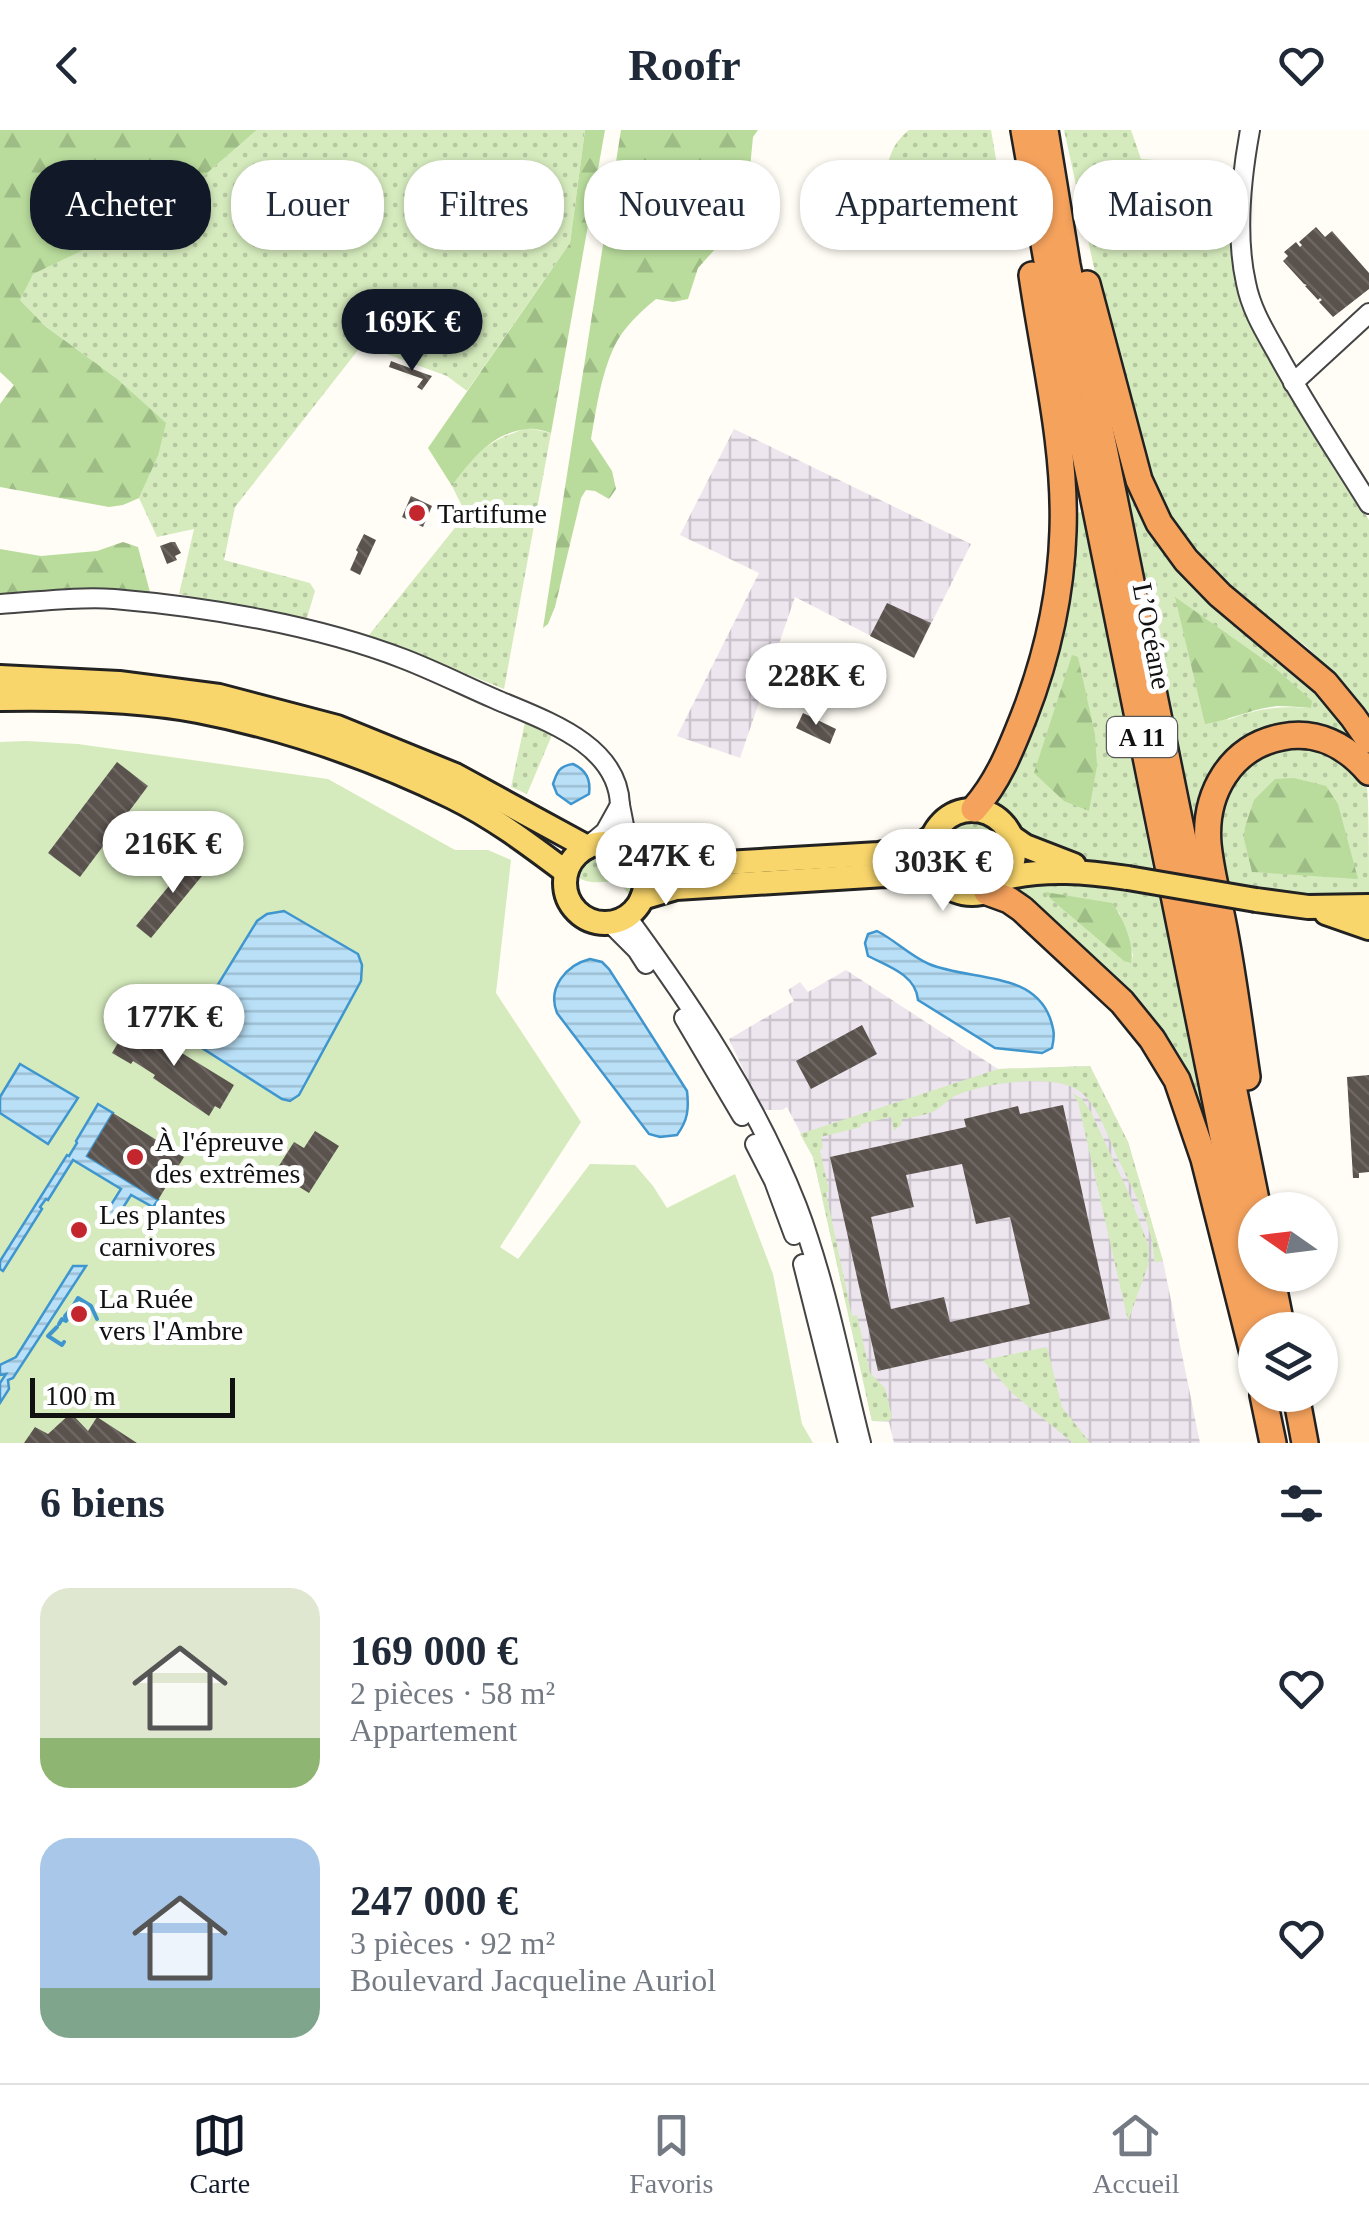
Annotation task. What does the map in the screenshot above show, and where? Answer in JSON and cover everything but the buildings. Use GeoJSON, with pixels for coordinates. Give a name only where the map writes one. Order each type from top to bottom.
{"type":"FeatureCollection","features":[{"type":"Feature","properties":{"kind":"highway"},"geometry":{"type":"LineString","coordinates":[[1052,130],[1058,142],[1087,284],[1121,417],[1140,480],[1159,523],[1186,560],[1220,595],[1325,683],[1369,740]]}},
{"type":"Feature","properties":{"kind":"highway"},"geometry":{"type":"LineString","coordinates":[[974,809],[997,777],[1028,704],[1047,647],[1062,562],[1060,462],[1018,179],[1032,135]]}},
{"type":"Feature","properties":{"kind":"highway","name":"L’Océane"},"geometry":{"type":"LineString","coordinates":[[1032,135],[1067,265],[1254,1192]]}},
{"type":"Feature","properties":{"kind":"highway","name":"L’Océane"},"geometry":{"type":"LineString","coordinates":[[1032,135],[1059,330],[1258,1312]]}},
{"type":"Feature","properties":{"kind":"highway"},"geometry":{"type":"LineString","coordinates":[[1255,1192],[1258,1152],[1208,846],[1210,811],[1222,777],[1232,764],[1253,748],[1278,738],[1302,735],[1328,740],[1369,772]]}},
{"type":"Feature","properties":{"kind":"highway"},"geometry":{"type":"LineString","coordinates":[[996,885],[1106,986],[1152,1039],[1172,1070],[1204,1159],[1243,1312]]}},
{"type":"Feature","properties":{"kind":"highway"},"geometry":{"type":"LineString","coordinates":[[1267,1412],[1273,1443]]}},
{"type":"Feature","properties":{"kind":"highway"},"geometry":{"type":"LineString","coordinates":[[1278,1412],[1284,1443]]}},
{"type":"Feature","properties":{"kind":"highway"},"geometry":{"type":"LineString","coordinates":[[1299,1412],[1305,1443]]}},
{"type":"Feature","properties":{"kind":"main road"},"geometry":{"type":"LineString","coordinates":[[0,677],[120,683],[218,696],[336,727],[455,775],[510,832],[566,872]]}},
{"type":"Feature","properties":{"kind":"main road"},"geometry":{"type":"LineString","coordinates":[[0,699],[194,710],[264,725],[355,756],[453,797],[516,808],[587,847]]}},
{"type":"Feature","properties":{"kind":"main road"},"geometry":{"type":"LineString","coordinates":[[635,858],[645,879],[636,908],[618,920],[592,921],[575,909],[566,892],[566,872],[587,847],[609,843],[656,868],[879,854],[920,845],[951,815],[974,809],[997,817],[1012,837],[1014,859],[996,885]]}},
{"type":"Feature","properties":{"kind":"main road"},"geometry":{"type":"LineString","coordinates":[[932,837],[930,855],[938,877],[963,893],[1027,872],[1051,871],[1096,873],[1308,907],[1369,906]]}},
{"type":"Feature","properties":{"kind":"main road"},"geometry":{"type":"LineString","coordinates":[[1012,837],[1096,873]]}},
{"type":"Feature","properties":{"kind":"main road"},"geometry":{"type":"LineString","coordinates":[[642,898],[676,888],[885,874],[938,877]]}},
{"type":"Feature","properties":{"kind":"main road"},"geometry":{"type":"LineString","coordinates":[[1308,907],[1369,928]]}},
{"type":"Feature","properties":{"kind":"street"},"geometry":{"type":"LineString","coordinates":[[1250,130],[1241,210],[1245,282],[1254,310],[1293,383],[1369,504]]}},
{"type":"Feature","properties":{"kind":"street"},"geometry":{"type":"LineString","coordinates":[[1293,383],[1369,313]]}},
{"type":"Feature","properties":{"kind":"street"},"geometry":{"type":"LineString","coordinates":[[0,604],[110,598],[247,616],[403,658],[583,742],[606,762],[620,794],[635,858]]}},
{"type":"Feature","properties":{"kind":"street"},"geometry":{"type":"LineString","coordinates":[[587,847],[605,832],[620,806]]}},
{"type":"Feature","properties":{"kind":"street"},"geometry":{"type":"LineString","coordinates":[[618,920],[736,1104],[774,1181],[798,1244],[848,1443]]}},
{"type":"Feature","properties":{"kind":"street"},"geometry":{"type":"LineString","coordinates":[[618,920],[721,1052],[780,1166],[823,1292],[861,1443]]}},
{"type":"Feature","properties":{"kind":"shaded area"},"geometry":{"type":"Polygon","coordinates":[[[734,429],[971,544],[914,658],[795,597],[740,758],[677,736],[759,573],[680,535],[734,429]]]}},
{"type":"Feature","properties":{"kind":"shaded area"},"geometry":{"type":"Polygon","coordinates":[[[846,970],[998,1069],[1090,1066],[1128,1142],[1163,1261],[1200,1443],[894,1443],[889,1422],[872,1421],[813,1157],[787,1107],[762,1110],[729,1039],[794,1001],[788,990],[800,982],[808,992],[846,970]]]}},
{"type":"Feature","properties":{"kind":"green space"},"geometry":{"type":"Polygon","coordinates":[[[0,130],[257,130],[211,170],[211,160],[30,160],[30,250],[84,250],[33,274],[20,300],[45,326],[116,378],[166,423],[158,456],[139,498],[109,507],[0,487],[0,404],[14,385],[0,372],[0,130]]]}},
{"type":"Feature","properties":{"kind":"green space"},"geometry":{"type":"Polygon","coordinates":[[[257,130],[585,130],[570,243],[467,391],[447,376],[362,345],[235,507],[224,560],[310,583],[315,591],[306,621],[179,594],[194,529],[157,537],[139,498],[158,456],[116,378],[45,326],[20,300],[32,274],[83,250],[211,250],[211,170],[257,130]]]}},
{"type":"Feature","properties":{"kind":"green space"},"geometry":{"type":"Polygon","coordinates":[[[585,130],[605,130],[600,160],[584,160],[584,248],[551,433],[530,429],[503,436],[475,458],[452,486],[428,448],[570,243],[585,130]]]}},
{"type":"Feature","properties":{"kind":"green space"},"geometry":{"type":"Polygon","coordinates":[[[621,130],[758,130],[753,137],[751,160],[616,160],[621,130]]]}},
{"type":"Feature","properties":{"kind":"green space"},"geometry":{"type":"Polygon","coordinates":[[[909,130],[991,130],[996,160],[889,160],[909,130]]]}},
{"type":"Feature","properties":{"kind":"green space"},"geometry":{"type":"Polygon","coordinates":[[[1064,130],[1131,130],[1141,159],[1155,160],[1073,160],[1073,171],[1064,130]]]}},
{"type":"Feature","properties":{"kind":"green space"},"geometry":{"type":"Polygon","coordinates":[[[602,250],[714,250],[698,268],[688,299],[656,299],[632,321],[614,347],[602,381],[591,439],[612,471],[616,489],[609,499],[586,490],[581,498],[555,607],[543,628],[602,250]]]}},
{"type":"Feature","properties":{"kind":"green space"},"geometry":{"type":"Polygon","coordinates":[[[1090,250],[1232,250],[1240,301],[1262,346],[1369,520],[1369,716],[1307,647],[1213,574],[1184,538],[1158,495],[1143,456],[1090,250]]]}},
{"type":"Feature","properties":{"kind":"green space"},"geometry":{"type":"Polygon","coordinates":[[[1108,401],[1145,509],[1369,749],[1369,764],[1266,735],[1196,832],[1108,401]],[[1274,667],[1227,720],[1268,709],[1310,708],[1274,667]]]}},
{"type":"Feature","properties":{"kind":"green space"},"geometry":{"type":"Polygon","coordinates":[[[528,428],[551,433],[504,689],[369,635],[466,514],[452,486],[460,474],[492,443],[528,428]]]}},
{"type":"Feature","properties":{"kind":"green space"},"geometry":{"type":"Polygon","coordinates":[[[1083,512],[1153,869],[1084,859],[1028,840],[1008,810],[990,802],[1002,783],[1069,514],[1083,512]]]}},
{"type":"Feature","properties":{"kind":"green space"},"geometry":{"type":"Polygon","coordinates":[[[123,542],[138,547],[151,596],[94,592],[0,595],[0,549],[41,556],[97,551],[123,542]]]}},
{"type":"Feature","properties":{"kind":"green space"},"geometry":{"type":"Polygon","coordinates":[[[1175,597],[1274,667],[1312,701],[1311,708],[1269,707],[1205,724],[1175,597]]]}},
{"type":"Feature","properties":{"kind":"green space"},"geometry":{"type":"Polygon","coordinates":[[[1072,655],[1078,657],[1095,735],[1097,766],[1089,811],[1064,801],[1034,773],[1072,655]]]}},
{"type":"Feature","properties":{"kind":"green space"},"geometry":{"type":"Polygon","coordinates":[[[525,722],[552,735],[527,794],[511,787],[525,722]]]}},
{"type":"Feature","properties":{"kind":"green space"},"geometry":{"type":"Polygon","coordinates":[[[0,742],[78,744],[328,779],[455,850],[488,850],[511,860],[496,993],[581,1122],[500,1247],[518,1259],[590,1164],[635,1165],[667,1208],[735,1174],[773,1274],[802,1424],[813,1443],[0,1443],[0,742]]]}},
{"type":"Feature","properties":{"kind":"green space"},"geometry":{"type":"Polygon","coordinates":[[[1289,746],[1312,748],[1334,756],[1354,769],[1367,788],[1369,898],[1280,892],[1224,881],[1218,826],[1231,781],[1263,752],[1289,746]]]}},
{"type":"Feature","properties":{"kind":"green space"},"geometry":{"type":"Polygon","coordinates":[[[1294,778],[1326,786],[1338,804],[1358,879],[1252,872],[1244,839],[1254,800],[1275,779],[1294,778]]]}},
{"type":"Feature","properties":{"kind":"green space"},"geometry":{"type":"Polygon","coordinates":[[[972,821],[994,830],[1003,852],[994,874],[972,883],[950,874],[941,852],[950,830],[972,821]]]}},
{"type":"Feature","properties":{"kind":"green space"},"geometry":{"type":"Polygon","coordinates":[[[600,853],[617,856],[628,866],[633,880],[630,897],[618,884],[591,882],[575,875],[585,861],[600,853]]]}},
{"type":"Feature","properties":{"kind":"green space"},"geometry":{"type":"Polygon","coordinates":[[[1031,881],[1160,897],[1216,1178],[1188,1091],[1014,888],[1031,881]],[[1053,901],[1131,962],[1133,955],[1119,912],[1053,901]]]}},
{"type":"Feature","properties":{"kind":"green space"},"geometry":{"type":"Polygon","coordinates":[[[1045,892],[1112,903],[1127,932],[1131,963],[1124,961],[1045,892]]]}},
{"type":"Feature","properties":{"kind":"green space"},"geometry":{"type":"Polygon","coordinates":[[[1090,1066],[1128,1142],[1163,1261],[1154,1262],[1142,1210],[1099,1117],[1083,1094],[1072,1087],[1022,1081],[985,1087],[957,1095],[929,1113],[902,1119],[894,1131],[891,1117],[821,1137],[820,1151],[829,1191],[826,1193],[852,1316],[857,1315],[870,1373],[885,1388],[892,1417],[889,1421],[872,1421],[813,1157],[800,1134],[998,1069],[1090,1066]]]}},
{"type":"Feature","properties":{"kind":"green space"},"geometry":{"type":"Polygon","coordinates":[[[1072,1093],[1091,1112],[1149,1247],[1148,1266],[1128,1321],[1078,1102],[1072,1093]]]}},
{"type":"Feature","properties":{"kind":"green space"},"geometry":{"type":"Polygon","coordinates":[[[1047,1347],[1062,1407],[1090,1443],[1073,1443],[1012,1393],[983,1360],[1047,1347]]]}},
{"type":"Feature","properties":{"kind":"water"},"geometry":{"type":"Polygon","coordinates":[[[573,764],[587,776],[589,794],[571,804],[557,794],[553,784],[559,770],[573,764]]]}},
{"type":"Feature","properties":{"kind":"water"},"geometry":{"type":"Polygon","coordinates":[[[284,911],[358,954],[362,965],[361,981],[299,1095],[290,1101],[191,1041],[190,1030],[257,921],[267,914],[284,911]]]}},
{"type":"Feature","properties":{"kind":"water"},"geometry":{"type":"Polygon","coordinates":[[[877,931],[929,964],[998,979],[1029,992],[1050,1018],[1052,1048],[1042,1053],[995,1048],[918,1000],[907,978],[868,956],[868,934],[877,931]]]}},
{"type":"Feature","properties":{"kind":"water"},"geometry":{"type":"Polygon","coordinates":[[[590,959],[609,969],[687,1091],[687,1114],[677,1135],[649,1134],[557,1013],[555,995],[561,979],[573,966],[590,959]]]}},
{"type":"Feature","properties":{"kind":"water"},"geometry":{"type":"Polygon","coordinates":[[[20,1064],[78,1098],[48,1144],[0,1113],[0,1097],[20,1064]]]}},
{"type":"Feature","properties":{"kind":"water"},"geometry":{"type":"Polygon","coordinates":[[[98,1104],[113,1113],[87,1156],[158,1200],[153,1207],[131,1195],[112,1225],[102,1219],[121,1189],[73,1160],[3,1271],[0,1261],[98,1104]]]}},
{"type":"Feature","properties":{"kind":"water"},"geometry":{"type":"Polygon","coordinates":[[[73,1266],[86,1266],[8,1380],[9,1389],[0,1403],[0,1383],[6,1374],[0,1375],[0,1365],[16,1357],[73,1266]]]}},
{"type":"Feature","properties":{"kind":"waterway"},"geometry":{"type":"LineString","coordinates":[[81,1314],[77,1318],[77,1311],[72,1308],[78,1298],[91,1306],[97,1319]]}},
{"type":"Feature","properties":{"kind":"waterway"},"geometry":{"type":"LineString","coordinates":[[59,1324],[62,1319],[66,1321],[65,1316],[72,1308]]}},
{"type":"Feature","properties":{"kind":"waterway"},"geometry":{"type":"LineString","coordinates":[[57,1327],[48,1336],[62,1345],[64,1342]]}},
{"type":"Feature","properties":{"kind":"place","name":"Tartifume"},"geometry":{"type":"Point","coordinates":[417,513]}},
{"type":"Feature","properties":{"kind":"place","name":"À l'épreuve des extrêmes"},"geometry":{"type":"Point","coordinates":[135,1157]}},
{"type":"Feature","properties":{"kind":"place","name":"Les plantes carnivores"},"geometry":{"type":"Point","coordinates":[79,1230]}},
{"type":"Feature","properties":{"kind":"place","name":"La Ruée vers l'Ambre"},"geometry":{"type":"Point","coordinates":[79,1314]}}]}
